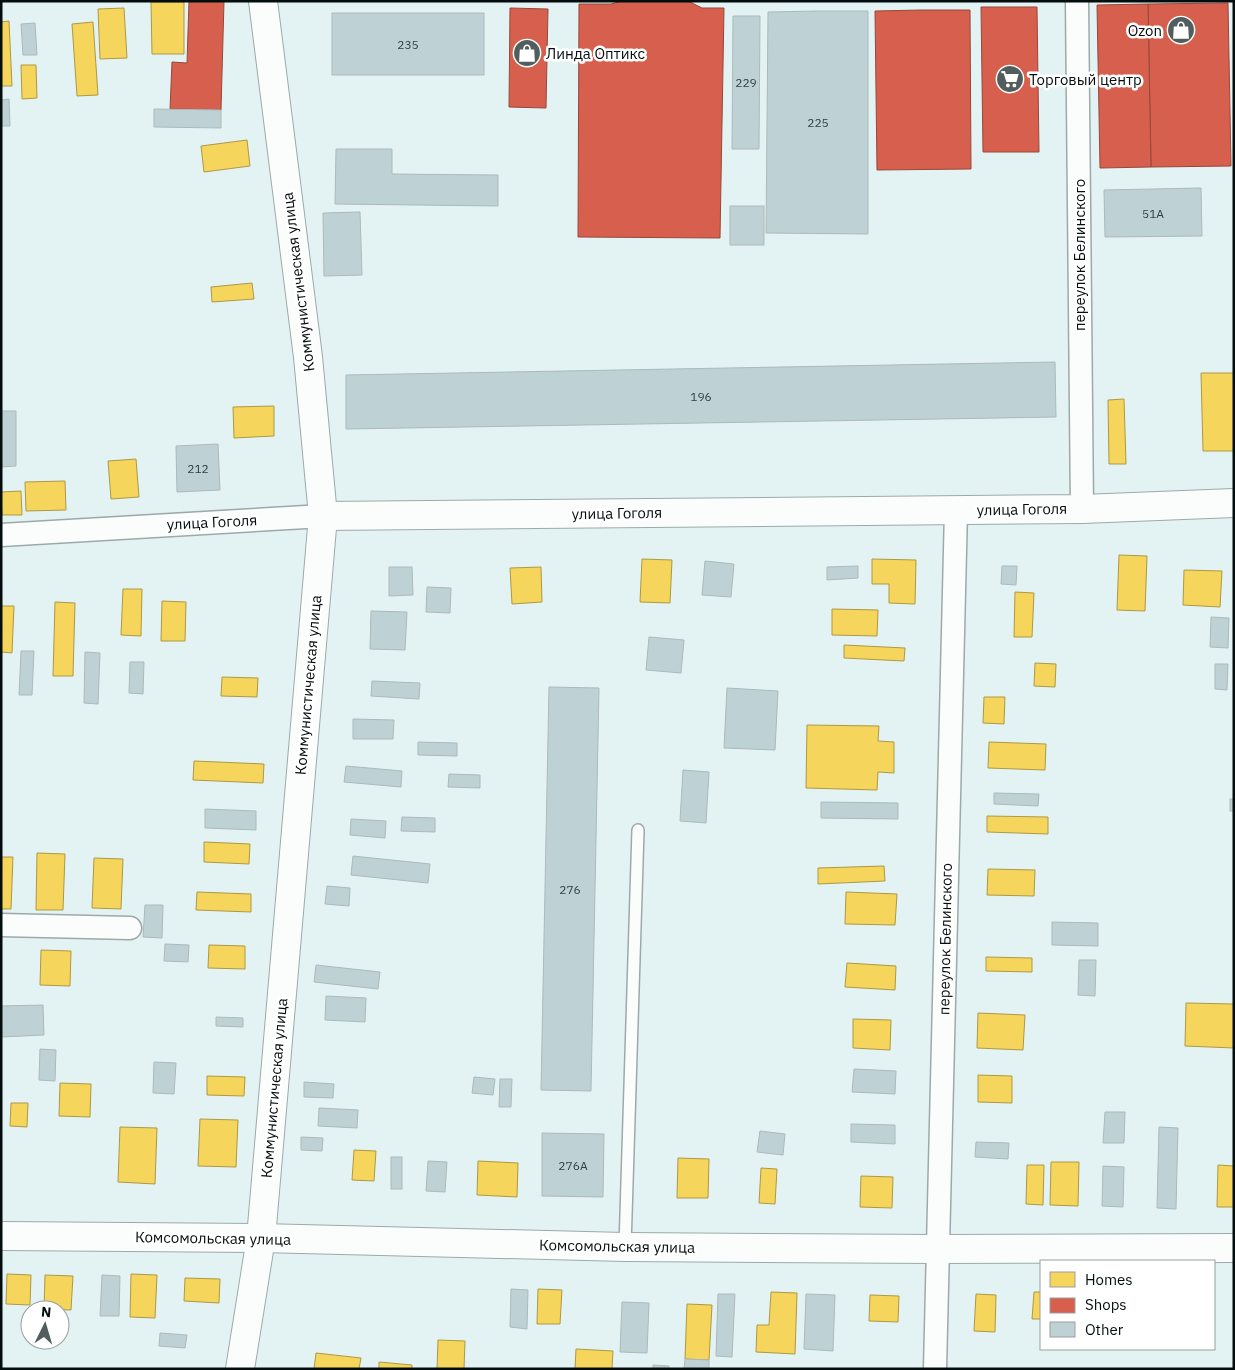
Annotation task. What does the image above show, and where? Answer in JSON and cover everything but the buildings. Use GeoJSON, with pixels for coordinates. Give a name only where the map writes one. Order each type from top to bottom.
{"type":"FeatureCollection","features":[{"type":"Feature","properties":{"kind":"street","name":"Коммунистическая улица"},"geometry":{"type":"LineString","coordinates":[[240,1369],[261,1238],[323,516],[308,357],[263,1]]}},
{"type":"Feature","properties":{"kind":"street","name":"переулок Белинского"},"geometry":{"type":"LineString","coordinates":[[1077,1],[1082,508]]}},
{"type":"Feature","properties":{"kind":"street","name":"улица Гоголя"},"geometry":{"type":"LineString","coordinates":[[1,534],[323,516],[956,510],[1234,503]]}},
{"type":"Feature","properties":{"kind":"street","name":"переулок Белинского"},"geometry":{"type":"LineString","coordinates":[[935,1369],[956,510]]}},
{"type":"Feature","properties":{"kind":"street"},"geometry":{"type":"LineString","coordinates":[[1,925],[130,928]]}},
{"type":"Feature","properties":{"kind":"street","name":"Комсомольская улица"},"geometry":{"type":"LineString","coordinates":[[1,1236],[261,1238],[625,1247],[1234,1248]]}},
{"type":"Feature","properties":{"kind":"lane"},"geometry":{"type":"LineString","coordinates":[[625,1247],[638,830]]}},
{"type":"Feature","properties":{"kind":"place","name":"Ozon"},"geometry":{"type":"Point","coordinates":[1181,30]}},
{"type":"Feature","properties":{"kind":"place","name":"Линда Оптикс"},"geometry":{"type":"Point","coordinates":[527,53]}},
{"type":"Feature","properties":{"kind":"place","name":"Торговый центр"},"geometry":{"type":"Point","coordinates":[1010,79]}}]}
